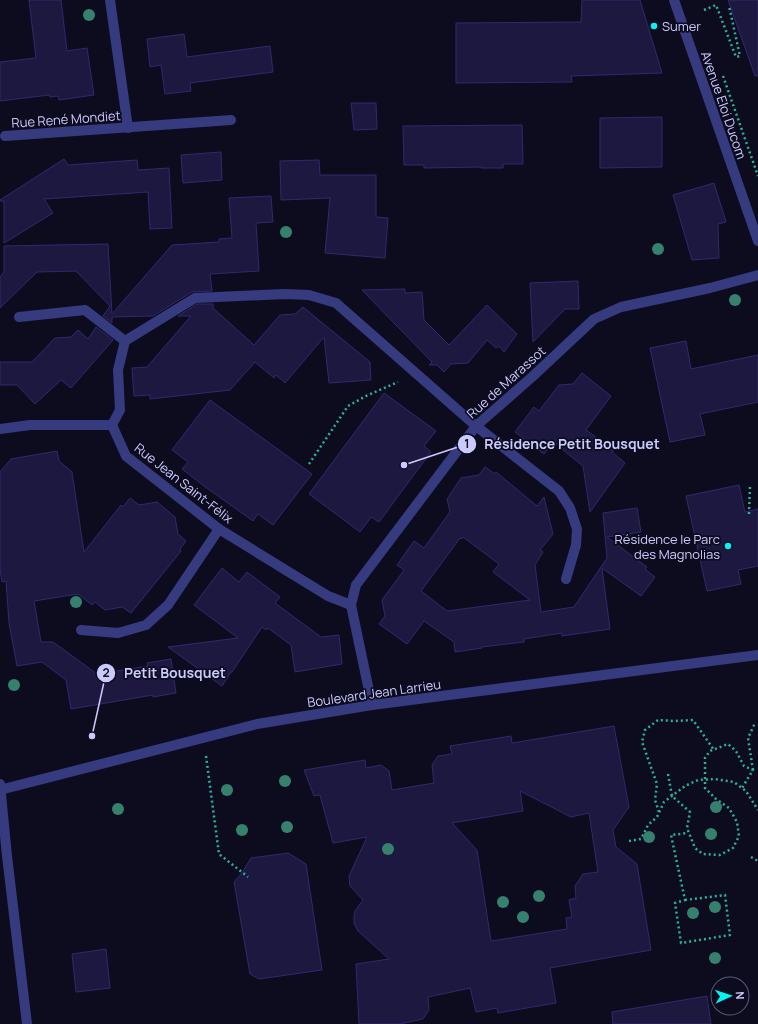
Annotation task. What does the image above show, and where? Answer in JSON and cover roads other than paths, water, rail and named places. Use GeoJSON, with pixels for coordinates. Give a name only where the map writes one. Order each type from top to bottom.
{"type":"FeatureCollection","features":[{"type":"Feature","properties":{"kind":"street","name":"Rue René Mondiet"},"geometry":{"type":"LineString","coordinates":[[110,0],[128,128]]}},
{"type":"Feature","properties":{"kind":"street","name":"Avenue Eloi Ducom"},"geometry":{"type":"LineString","coordinates":[[674,0],[758,241]]}},
{"type":"Feature","properties":{"kind":"street","name":"Rue René Mondiet"},"geometry":{"type":"LineString","coordinates":[[5,136],[231,120]]}},
{"type":"Feature","properties":{"kind":"street","name":"Rue de Marassot"},"geometry":{"type":"LineString","coordinates":[[372,705],[351,605],[356,585],[476,426],[532,377],[594,319],[621,307],[710,288],[758,275]]}},
{"type":"Feature","properties":{"kind":"street"},"geometry":{"type":"LineString","coordinates":[[0,429],[30,425],[112,425],[120,410],[118,370],[125,341],[195,298],[285,294],[309,295],[336,303],[476,426],[559,490],[570,508],[576,529],[576,545],[566,579]]}},
{"type":"Feature","properties":{"kind":"street"},"geometry":{"type":"LineString","coordinates":[[19,317],[85,310],[125,341]]}},
{"type":"Feature","properties":{"kind":"street","name":"Rue Jean Saint-Félix"},"geometry":{"type":"LineString","coordinates":[[112,425],[126,456],[219,529],[328,596],[351,605]]}},
{"type":"Feature","properties":{"kind":"street"},"geometry":{"type":"LineString","coordinates":[[81,630],[118,633],[146,624],[168,605],[219,529]]}},
{"type":"Feature","properties":{"kind":"street","name":"Boulevard Jean Larrieu"},"geometry":{"type":"LineString","coordinates":[[0,788],[257,724],[372,705],[758,655]]}},
{"type":"Feature","properties":{"kind":"street"},"geometry":{"type":"LineString","coordinates":[[0,788],[27,1024]]}},
{"type":"Feature","properties":{"kind":"place","name":"Sumer"},"geometry":{"type":"Point","coordinates":[654,26]}},
{"type":"Feature","properties":{"kind":"place","name":"Résidence Petit Bousquet"},"geometry":{"type":"Point","coordinates":[404,465]}},
{"type":"Feature","properties":{"kind":"place","name":"Résidence le Parc des Magnolias"},"geometry":{"type":"Point","coordinates":[728,546]}},
{"type":"Feature","properties":{"kind":"place","name":"Petit Bousquet"},"geometry":{"type":"Point","coordinates":[92,736]}}]}
